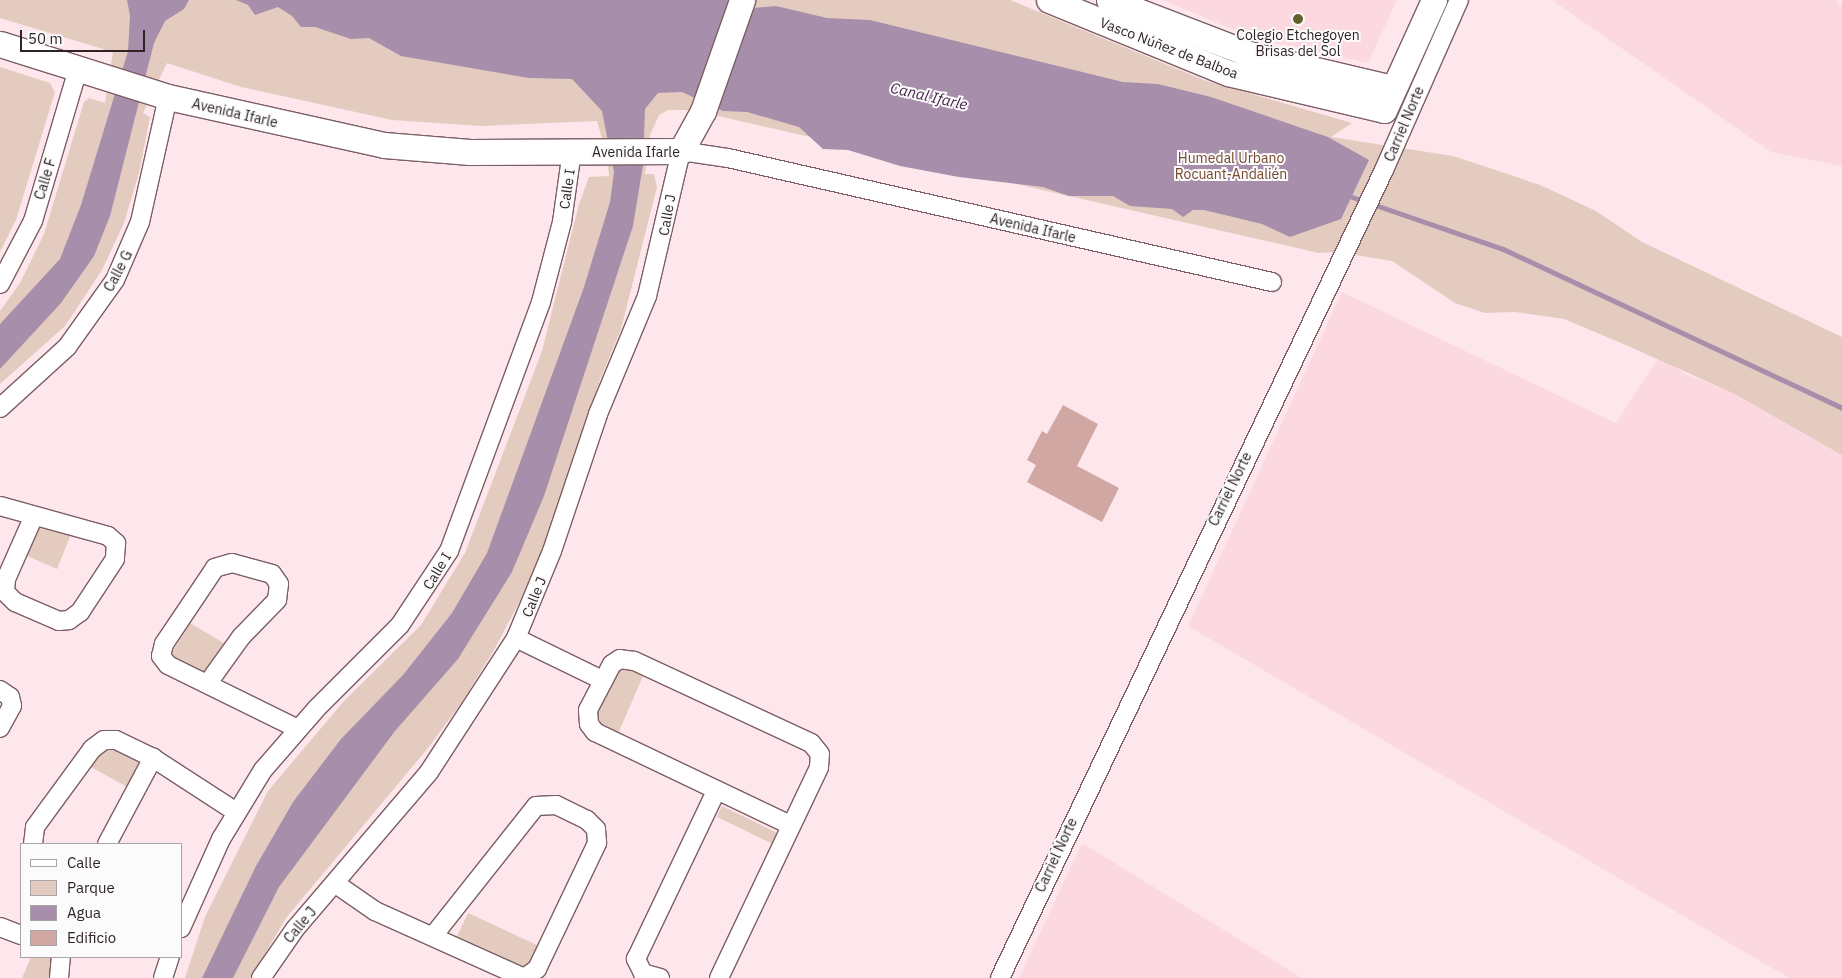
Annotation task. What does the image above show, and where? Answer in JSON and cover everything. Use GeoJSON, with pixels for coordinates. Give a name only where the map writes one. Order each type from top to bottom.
{"type":"FeatureCollection","features":[{"type":"Feature","properties":{"kind":"street"},"geometry":{"type":"LineString","coordinates":[[681,151],[703,111],[742,0]]}},
{"type":"Feature","properties":{"kind":"street","name":"Vasco Núñez de Balboa"},"geometry":{"type":"LineString","coordinates":[[1049,0],[1131,13]]}},
{"type":"Feature","properties":{"kind":"street","name":"Vasco Núñez de Balboa"},"geometry":{"type":"LineString","coordinates":[[1109,0],[1228,73],[1395,104]]}},
{"type":"Feature","properties":{"kind":"street","name":"Carriel Norte"},"geometry":{"type":"LineString","coordinates":[[1000,978],[1384,170],[1395,104],[1434,0]]}},
{"type":"Feature","properties":{"kind":"street","name":"Carriel Norte"},"geometry":{"type":"LineString","coordinates":[[1395,104],[1459,0]]}},
{"type":"Feature","properties":{"kind":"street","name":"Avenida Ifarle"},"geometry":{"type":"LineString","coordinates":[[0,44],[161,94],[384,145],[443,151],[681,151],[728,158],[1272,282]]}},
{"type":"Feature","properties":{"kind":"street","name":"Calle F"},"geometry":{"type":"LineString","coordinates":[[0,284],[33,221],[89,73]]}},
{"type":"Feature","properties":{"kind":"street","name":"Calle G"},"geometry":{"type":"LineString","coordinates":[[0,408],[67,348],[115,280],[140,222],[161,94]]}},
{"type":"Feature","properties":{"kind":"street","name":"Calle I"},"geometry":{"type":"LineString","coordinates":[[182,926],[236,812],[263,770],[298,729],[400,625],[449,551],[541,302],[562,222],[584,151]]}},
{"type":"Feature","properties":{"kind":"street","name":"Calle J"},"geometry":{"type":"LineString","coordinates":[[264,977],[295,930],[336,884],[434,764],[516,638],[552,551],[598,414],[647,296],[681,151]]}},
{"type":"Feature","properties":{"kind":"street"},"geometry":{"type":"LineString","coordinates":[[0,506],[32,518],[108,536],[116,543],[115,559],[80,612],[69,620],[59,621],[15,602],[5,592],[6,579],[32,518]]}},
{"type":"Feature","properties":{"kind":"street"},"geometry":{"type":"LineString","coordinates":[[208,683],[242,637],[277,600],[279,584],[272,574],[232,563],[215,568],[162,648],[165,663],[298,729]]}},
{"type":"Feature","properties":{"kind":"street"},"geometry":{"type":"LineString","coordinates":[[516,638],[602,680]]}},
{"type":"Feature","properties":{"kind":"street"},"geometry":{"type":"LineString","coordinates":[[719,978],[820,763],[815,746],[629,659],[612,664],[602,680],[587,717],[594,732],[790,825]]}},
{"type":"Feature","properties":{"kind":"street"},"geometry":{"type":"LineString","coordinates":[[0,690],[10,697],[12,706],[0,728]]}},
{"type":"Feature","properties":{"kind":"street"},"geometry":{"type":"LineString","coordinates":[[33,843],[35,827],[99,742],[116,740],[153,758],[236,812]]}},
{"type":"Feature","properties":{"kind":"street"},"geometry":{"type":"LineString","coordinates":[[108,843],[153,758]]}},
{"type":"Feature","properties":{"kind":"street"},"geometry":{"type":"LineString","coordinates":[[660,978],[642,973],[636,959],[716,791]]}},
{"type":"Feature","properties":{"kind":"street"},"geometry":{"type":"LineString","coordinates":[[336,884],[374,912],[433,936],[515,975],[529,977],[537,969],[597,843],[596,829],[587,820],[556,805],[536,806],[433,936]]}},
{"type":"Feature","properties":{"kind":"street"},"geometry":{"type":"LineString","coordinates":[[0,928],[20,935]]}},
{"type":"Feature","properties":{"kind":"street"},"geometry":{"type":"LineString","coordinates":[[59,978],[61,958]]}},
{"type":"Feature","properties":{"kind":"street"},"geometry":{"type":"LineString","coordinates":[[163,978],[170,958]]}},
{"type":"Feature","properties":{"kind":"shaded area","name":"Colegio Etchegoyen Brisas del Sol"},"geometry":{"type":"Polygon","coordinates":[[[1162,0],[1397,0],[1368,63],[1254,38],[1162,0]]]}},
{"type":"Feature","properties":{"kind":"shaded area"},"geometry":{"type":"Polygon","coordinates":[[[1552,0],[1835,0],[1842,7],[1842,166],[1771,152],[1552,0]]]}},
{"type":"Feature","properties":{"kind":"shaded area"},"geometry":{"type":"Polygon","coordinates":[[[1342,292],[1616,423],[1659,357],[1685,374],[1798,417],[1842,455],[1842,978],[1789,978],[1188,626],[1342,292]]]}},
{"type":"Feature","properties":{"kind":"shaded area"},"geometry":{"type":"Polygon","coordinates":[[[1082,843],[1302,978],[1019,978],[1082,843]]]}},
{"type":"Feature","properties":{"kind":"green space","name":"Humedal Urbano Rocuant-Andalién"},"geometry":{"type":"Polygon","coordinates":[[[0,0],[1010,0],[1204,80],[1352,123],[1331,137],[1453,156],[1540,185],[1596,211],[1642,242],[1842,337],[1842,455],[1735,394],[1628,346],[1564,319],[1515,312],[1485,313],[1455,303],[1392,261],[1337,252],[1319,253],[692,110],[668,110],[659,115],[650,135],[645,174],[654,174],[657,187],[621,329],[600,380],[554,520],[524,593],[494,650],[462,702],[428,748],[286,918],[251,978],[185,978],[205,917],[268,791],[344,701],[421,625],[465,553],[542,351],[579,204],[589,177],[609,176],[607,156],[597,121],[481,126],[392,120],[241,87],[167,63],[143,113],[150,117],[139,173],[124,223],[102,270],[65,326],[0,384],[0,311],[20,283],[44,234],[84,102],[89,98],[105,103],[113,52],[0,18],[0,0]]]}},
{"type":"Feature","properties":{"kind":"green space"},"geometry":{"type":"Polygon","coordinates":[[[0,67],[50,83],[55,92],[16,220],[0,252],[0,67]]]}},
{"type":"Feature","properties":{"kind":"green space"},"geometry":{"type":"Polygon","coordinates":[[[41,524],[72,532],[57,569],[25,555],[41,524]]]}},
{"type":"Feature","properties":{"kind":"green space"},"geometry":{"type":"Polygon","coordinates":[[[190,623],[227,645],[204,676],[175,662],[172,652],[190,623]]]}},
{"type":"Feature","properties":{"kind":"green space"},"geometry":{"type":"Polygon","coordinates":[[[625,668],[643,676],[617,736],[602,726],[597,714],[613,676],[625,668]]]}},
{"type":"Feature","properties":{"kind":"green space"},"geometry":{"type":"Polygon","coordinates":[[[103,747],[119,750],[141,764],[129,788],[89,766],[103,747]]]}},
{"type":"Feature","properties":{"kind":"green space"},"geometry":{"type":"Polygon","coordinates":[[[722,806],[780,834],[774,845],[717,817],[722,806]]]}},
{"type":"Feature","properties":{"kind":"green space"},"geometry":{"type":"Polygon","coordinates":[[[468,913],[541,947],[529,971],[457,937],[468,913]]]}},
{"type":"Feature","properties":{"kind":"green space"},"geometry":{"type":"Polygon","coordinates":[[[31,958],[52,958],[50,978],[22,978],[31,958]]]}},
{"type":"Feature","properties":{"kind":"water"},"geometry":{"type":"Polygon","coordinates":[[[127,0],[189,0],[184,9],[165,21],[154,43],[110,216],[94,256],[61,303],[0,369],[0,324],[60,259],[81,205],[128,51],[130,16],[127,0]]]}},
{"type":"Feature","properties":{"kind":"water","name":"Canal Ifarle"},"geometry":{"type":"Polygon","coordinates":[[[236,0],[727,0],[754,8],[776,6],[827,18],[870,20],[1123,82],[1158,84],[1211,97],[1328,137],[1369,160],[1341,219],[1290,237],[1262,224],[1204,210],[1193,210],[1183,217],[1172,209],[1130,206],[1113,196],[1069,196],[1043,187],[959,177],[900,166],[848,150],[823,149],[799,127],[747,112],[723,111],[682,92],[658,93],[645,109],[643,165],[633,226],[544,496],[512,572],[458,659],[395,731],[279,887],[233,978],[202,978],[256,866],[293,802],[341,739],[403,675],[452,613],[487,553],[584,287],[610,202],[614,172],[602,111],[572,79],[529,78],[401,56],[369,38],[351,39],[315,27],[301,27],[292,16],[278,7],[255,15],[248,5],[236,0]]]}},
{"type":"Feature","properties":{"kind":"building"},"geometry":{"type":"Polygon","coordinates":[[[1063,405],[1098,424],[1077,466],[1119,488],[1102,522],[1027,482],[1036,465],[1027,460],[1042,431],[1047,434],[1063,405]]]}},
{"type":"Feature","properties":{"kind":"waterway"},"geometry":{"type":"LineString","coordinates":[[1352,197],[1503,249],[1842,408]]}},
{"type":"Feature","properties":{"kind":"place","name":"Colegio Etchegoyen Brisas del Sol"},"geometry":{"type":"Point","coordinates":[1298,19]}}]}
